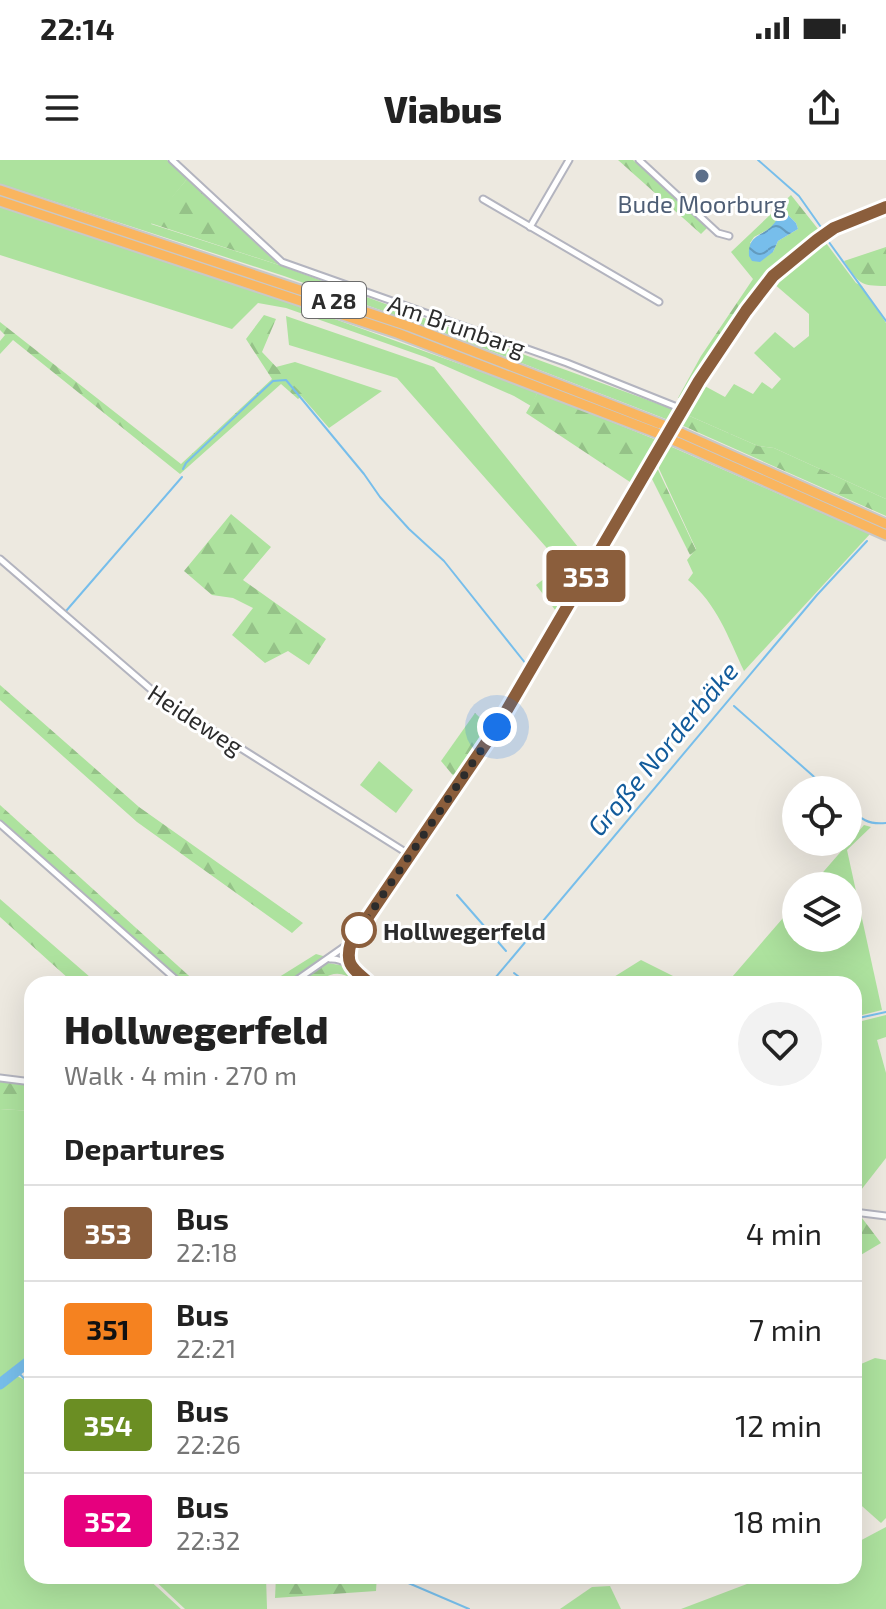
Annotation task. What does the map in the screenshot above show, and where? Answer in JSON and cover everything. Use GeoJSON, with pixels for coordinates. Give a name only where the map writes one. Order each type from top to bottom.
{"type":"FeatureCollection","features":[{"type":"Feature","properties":{"kind":"highway","name":"A 28"},"geometry":{"type":"LineString","coordinates":[[0,190],[411,327],[886,524]]}},
{"type":"Feature","properties":{"kind":"highway","name":"A 28"},"geometry":{"type":"LineString","coordinates":[[0,201],[397,333],[660,429]]}},
{"type":"Feature","properties":{"kind":"highway","name":"A 28"},"geometry":{"type":"LineString","coordinates":[[678,437],[886,535]]}},
{"type":"Feature","properties":{"kind":"street","name":"Am Brunbarg"},"geometry":{"type":"LineString","coordinates":[[172,160],[282,262],[461,325],[682,409]]}},
{"type":"Feature","properties":{"kind":"street"},"geometry":{"type":"LineString","coordinates":[[530,227],[569,160]]}},
{"type":"Feature","properties":{"kind":"street"},"geometry":{"type":"LineString","coordinates":[[639,160],[718,233],[729,236]]}},
{"type":"Feature","properties":{"kind":"street"},"geometry":{"type":"LineString","coordinates":[[483,199],[659,302]]}},
{"type":"Feature","properties":{"kind":"street"},"geometry":{"type":"LineString","coordinates":[[349,964],[347,955],[351,942],[497,727],[682,409],[746,311],[773,276],[834,228],[886,207]]}},
{"type":"Feature","properties":{"kind":"street","name":"Heideweg"},"geometry":{"type":"LineString","coordinates":[[0,559],[161,698],[410,855]]}},
{"type":"Feature","properties":{"kind":"street"},"geometry":{"type":"LineString","coordinates":[[0,824],[172,976]]}},
{"type":"Feature","properties":{"kind":"street"},"geometry":{"type":"LineString","coordinates":[[303,976],[351,942]]}},
{"type":"Feature","properties":{"kind":"street"},"geometry":{"type":"LineString","coordinates":[[329,959],[349,964],[362,976]]}},
{"type":"Feature","properties":{"kind":"street"},"geometry":{"type":"LineString","coordinates":[[0,1078],[24,1081]]}},
{"type":"Feature","properties":{"kind":"street"},"geometry":{"type":"LineString","coordinates":[[862,1213],[886,1216]]}},
{"type":"Feature","properties":{"kind":"green space"},"geometry":{"type":"Polygon","coordinates":[[[0,160],[167,160],[187,179],[151,224],[279,265],[675,410],[671,421],[434,329],[284,276],[0,184],[0,160]]]}},
{"type":"Feature","properties":{"kind":"green space"},"geometry":{"type":"Polygon","coordinates":[[[618,160],[633,160],[708,227],[701,234],[618,160]]]}},
{"type":"Feature","properties":{"kind":"green space"},"geometry":{"type":"Polygon","coordinates":[[[187,179],[279,265],[150,223],[187,179]]]}},
{"type":"Feature","properties":{"kind":"green space"},"geometry":{"type":"Polygon","coordinates":[[[791,195],[822,234],[800,250],[762,287],[729,329],[685,397],[678,398],[701,356],[753,279],[731,252],[791,195]],[[786,213],[750,243],[773,252],[778,241],[798,229],[786,213]]]}},
{"type":"Feature","properties":{"kind":"green space"},"geometry":{"type":"Polygon","coordinates":[[[0,207],[207,273],[538,392],[531,406],[425,357],[286,308],[258,303],[232,329],[0,255],[0,207]]]}},
{"type":"Feature","properties":{"kind":"green space"},"geometry":{"type":"Polygon","coordinates":[[[823,239],[856,283],[862,286],[886,323],[886,499],[774,448],[758,446],[685,414],[701,384],[725,397],[734,384],[753,394],[762,382],[772,389],[781,379],[754,353],[775,332],[794,348],[809,336],[809,314],[773,283],[823,239]]]}},
{"type":"Feature","properties":{"kind":"green space"},"geometry":{"type":"Polygon","coordinates":[[[886,247],[886,286],[860,282],[844,261],[886,247]]]}},
{"type":"Feature","properties":{"kind":"green space"},"geometry":{"type":"Polygon","coordinates":[[[264,315],[276,319],[262,352],[303,395],[298,399],[281,384],[180,474],[13,340],[0,354],[0,341],[5,335],[0,330],[0,322],[181,464],[272,379],[246,339],[264,315]]]}},
{"type":"Feature","properties":{"kind":"green space"},"geometry":{"type":"Polygon","coordinates":[[[286,316],[434,367],[590,562],[579,580],[568,572],[397,378],[289,345],[286,316]]]}},
{"type":"Feature","properties":{"kind":"green space"},"geometry":{"type":"Polygon","coordinates":[[[295,362],[382,391],[329,428],[276,367],[295,362]]]}},
{"type":"Feature","properties":{"kind":"green space"},"geometry":{"type":"Polygon","coordinates":[[[538,392],[659,441],[652,457],[696,550],[690,555],[649,473],[643,470],[633,484],[526,413],[538,392]]]}},
{"type":"Feature","properties":{"kind":"green space"},"geometry":{"type":"Polygon","coordinates":[[[685,414],[758,446],[774,448],[886,499],[886,516],[679,424],[685,414]]]}},
{"type":"Feature","properties":{"kind":"green space"},"geometry":{"type":"Polygon","coordinates":[[[665,444],[870,534],[744,671],[714,610],[688,580],[693,573],[687,560],[696,549],[655,460],[665,444]]]}},
{"type":"Feature","properties":{"kind":"green space"},"geometry":{"type":"Polygon","coordinates":[[[231,514],[271,547],[243,580],[326,639],[309,665],[288,651],[265,663],[232,635],[253,608],[233,598],[212,595],[184,571],[231,514]]]}},
{"type":"Feature","properties":{"kind":"green space"},"geometry":{"type":"Polygon","coordinates":[[[549,575],[571,593],[559,615],[536,585],[549,575]]]}},
{"type":"Feature","properties":{"kind":"green space"},"geometry":{"type":"Polygon","coordinates":[[[0,685],[139,807],[303,923],[292,933],[137,822],[0,700],[0,685]]]}},
{"type":"Feature","properties":{"kind":"green space"},"geometry":{"type":"Polygon","coordinates":[[[475,713],[490,727],[456,779],[441,761],[475,713]]]}},
{"type":"Feature","properties":{"kind":"green space"},"geometry":{"type":"Polygon","coordinates":[[[379,761],[413,790],[396,813],[360,785],[379,761]]]}},
{"type":"Feature","properties":{"kind":"green space"},"geometry":{"type":"Polygon","coordinates":[[[0,805],[189,976],[174,976],[0,820],[0,805]]]}},
{"type":"Feature","properties":{"kind":"green space"},"geometry":{"type":"Polygon","coordinates":[[[864,825],[871,827],[862,836],[864,825]]]}},
{"type":"Feature","properties":{"kind":"green space"},"geometry":{"type":"Polygon","coordinates":[[[837,856],[848,856],[852,872],[823,872],[837,856]]]}},
{"type":"Feature","properties":{"kind":"green space"},"geometry":{"type":"Polygon","coordinates":[[[0,899],[89,976],[66,976],[0,917],[0,899]]]}},
{"type":"Feature","properties":{"kind":"green space"},"geometry":{"type":"Polygon","coordinates":[[[782,919],[782,952],[862,952],[862,919],[882,1010],[862,1015],[862,976],[733,976],[782,919]]]}},
{"type":"Feature","properties":{"kind":"green space"},"geometry":{"type":"Polygon","coordinates":[[[316,954],[323,956],[328,963],[345,966],[357,976],[337,974],[281,976],[316,954]]]}},
{"type":"Feature","properties":{"kind":"green space"},"geometry":{"type":"Polygon","coordinates":[[[641,960],[673,976],[615,976],[641,960]]]}},
{"type":"Feature","properties":{"kind":"green space"},"geometry":{"type":"Polygon","coordinates":[[[886,1015],[886,1037],[877,1040],[886,1073],[886,1158],[862,1189],[862,1021],[886,1015]]]}},
{"type":"Feature","properties":{"kind":"green space"},"geometry":{"type":"Polygon","coordinates":[[[0,1080],[24,1083],[24,1110],[0,1109],[0,1080]]]}},
{"type":"Feature","properties":{"kind":"green space"},"geometry":{"type":"Polygon","coordinates":[[[0,1109],[24,1110],[24,1363],[0,1382],[0,1109]]]}},
{"type":"Feature","properties":{"kind":"green space"},"geometry":{"type":"Polygon","coordinates":[[[862,1218],[881,1243],[862,1254],[862,1218]]]}},
{"type":"Feature","properties":{"kind":"green space"},"geometry":{"type":"Polygon","coordinates":[[[875,1358],[886,1360],[886,1518],[881,1523],[862,1506],[862,1364],[875,1358]]]}},
{"type":"Feature","properties":{"kind":"green space"},"geometry":{"type":"Polygon","coordinates":[[[15,1375],[24,1380],[24,1584],[154,1584],[181,1609],[0,1609],[0,1386],[15,1375]]]}},
{"type":"Feature","properties":{"kind":"green space"},"geometry":{"type":"Polygon","coordinates":[[[886,1527],[886,1609],[681,1609],[747,1584],[862,1584],[862,1540],[886,1527]]]}},
{"type":"Feature","properties":{"kind":"green space"},"geometry":{"type":"Polygon","coordinates":[[[158,1584],[266,1584],[267,1609],[185,1609],[158,1584]]]}},
{"type":"Feature","properties":{"kind":"green space"},"geometry":{"type":"Polygon","coordinates":[[[276,1584],[376,1584],[376,1591],[275,1598],[276,1584]]]}},
{"type":"Feature","properties":{"kind":"green space"},"geometry":{"type":"Polygon","coordinates":[[[610,1586],[621,1609],[560,1609],[592,1587],[610,1586]]]}},
{"type":"Feature","properties":{"kind":"water"},"geometry":{"type":"Polygon","coordinates":[[[783,210],[798,229],[778,241],[773,252],[760,262],[752,261],[750,244],[771,227],[783,210]]]}},
{"type":"Feature","properties":{"kind":"waterway"},"geometry":{"type":"LineString","coordinates":[[758,160],[799,196],[823,230]]}},
{"type":"Feature","properties":{"kind":"waterway"},"geometry":{"type":"LineString","coordinates":[[826,238],[886,321]]}},
{"type":"Feature","properties":{"kind":"waterway"},"geometry":{"type":"LineString","coordinates":[[183,469],[273,381],[286,380],[380,497],[444,561],[526,664]]}},
{"type":"Feature","properties":{"kind":"waterway"},"geometry":{"type":"LineString","coordinates":[[66,611],[182,477]]}},
{"type":"Feature","properties":{"kind":"waterway","name":"Große Norderbäke"},"geometry":{"type":"LineString","coordinates":[[497,976],[817,595],[867,541]]}},
{"type":"Feature","properties":{"kind":"waterway"},"geometry":{"type":"LineString","coordinates":[[734,706],[813,776]]}},
{"type":"Feature","properties":{"kind":"waterway"},"geometry":{"type":"LineString","coordinates":[[862,818],[886,823]]}},
{"type":"Feature","properties":{"kind":"waterway"},"geometry":{"type":"LineString","coordinates":[[457,895],[506,951]]}},
{"type":"Feature","properties":{"kind":"waterway"},"geometry":{"type":"LineString","coordinates":[[514,973],[518,976]]}},
{"type":"Feature","properties":{"kind":"waterway"},"geometry":{"type":"LineString","coordinates":[[862,1017],[886,1012]]}},
{"type":"Feature","properties":{"kind":"waterway","name":"Große Norderbäke"},"geometry":{"type":"LineString","coordinates":[[0,1384],[24,1365]]}},
{"type":"Feature","properties":{"kind":"waterway"},"geometry":{"type":"LineString","coordinates":[[17,1371],[24,1378]]}},
{"type":"Feature","properties":{"kind":"waterway"},"geometry":{"type":"LineString","coordinates":[[411,1584],[469,1609]]}},
{"type":"Feature","properties":{"kind":"bus line","name":"353"},"geometry":{"type":"LineString","coordinates":[[362,976],[349,964],[347,955],[351,942],[497,727],[699,381],[746,311],[773,276],[800,253],[834,228],[886,207]]}},
{"type":"Feature","properties":{"kind":"place","name":"Bude Moorburg"},"geometry":{"type":"Point","coordinates":[702,176]}},
{"type":"Feature","properties":{"kind":"place","name":"Hollwegerfeld"},"geometry":{"type":"Point","coordinates":[359,930]}},
{"type":"Feature","properties":{"kind":"route"},"geometry":{"type":"LineString","coordinates":[[359,930],[497,727]]}}]}
